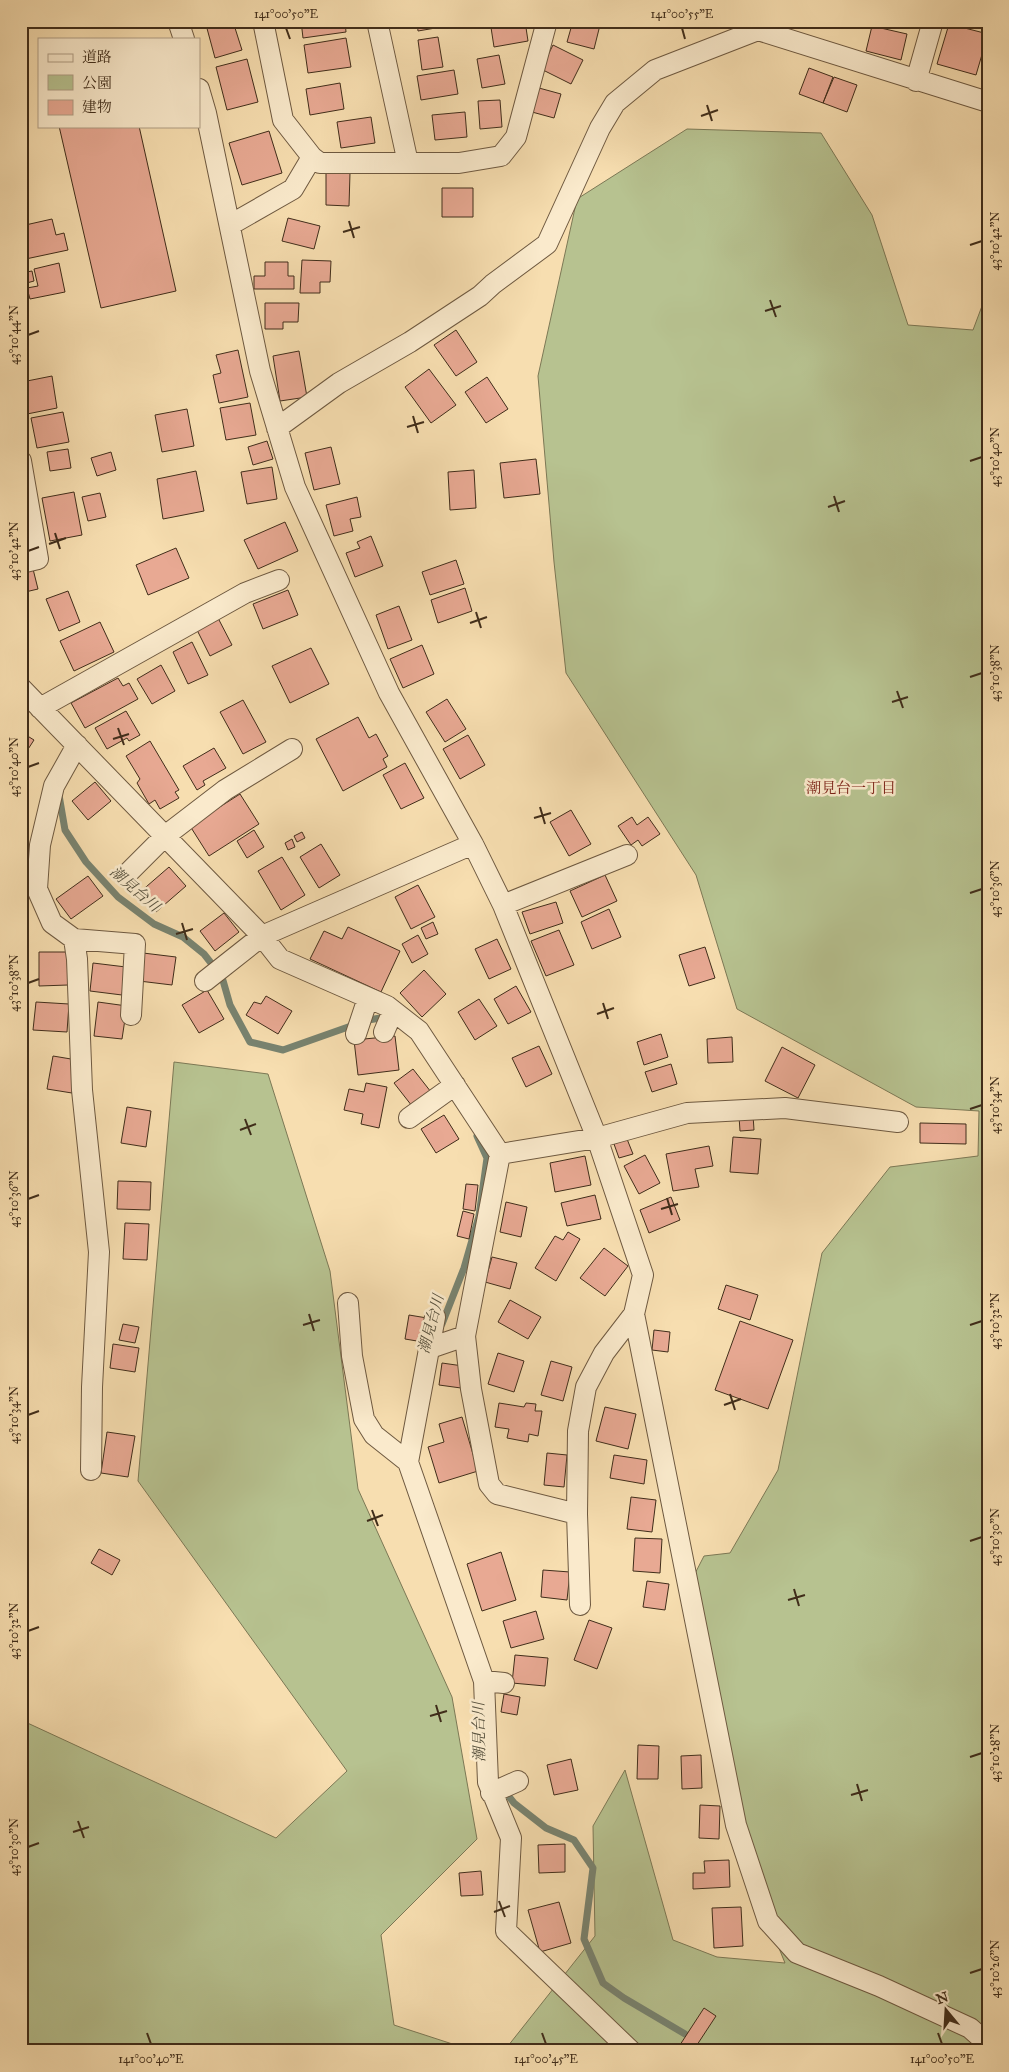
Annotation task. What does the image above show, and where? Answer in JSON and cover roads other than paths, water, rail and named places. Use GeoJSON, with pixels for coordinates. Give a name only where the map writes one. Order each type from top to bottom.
{"type":"FeatureCollection","features":[{"type":"Feature","properties":{"kind":"street"},"geometry":{"type":"LineString","coordinates":[[178,21],[184,38]]}},
{"type":"Feature","properties":{"kind":"street"},"geometry":{"type":"LineString","coordinates":[[263,21],[283,120],[312,157],[320,163],[459,163],[501,156],[516,137],[547,21]]}},
{"type":"Feature","properties":{"kind":"street"},"geometry":{"type":"LineString","coordinates":[[377,21],[408,163]]}},
{"type":"Feature","properties":{"kind":"street"},"geometry":{"type":"LineString","coordinates":[[916,81],[933,21]]}},
{"type":"Feature","properties":{"kind":"street"},"geometry":{"type":"LineString","coordinates":[[277,428],[339,383],[410,342],[480,296],[493,284],[547,244],[600,128],[616,103],[655,70],[751,26],[916,81],[988,102]]}},
{"type":"Feature","properties":{"kind":"street"},"geometry":{"type":"LineString","coordinates":[[200,92],[206,113],[260,371],[295,487],[389,693],[473,844],[503,905],[597,1138],[643,1275],[634,1314],[736,1825],[768,1921],[797,1953],[880,1986],[970,2028],[988,2044]]}},
{"type":"Feature","properties":{"kind":"street"},"geometry":{"type":"LineString","coordinates":[[230,225],[292,189],[312,157]]}},
{"type":"Feature","properties":{"kind":"street"},"geometry":{"type":"LineString","coordinates":[[21,461],[38,559],[21,563]]}},
{"type":"Feature","properties":{"kind":"street"},"geometry":{"type":"LineString","coordinates":[[40,708],[245,593],[279,580]]}},
{"type":"Feature","properties":{"kind":"street"},"geometry":{"type":"LineString","coordinates":[[21,688],[262,936],[280,959],[368,998],[389,1020],[419,1031],[450,1089],[500,1154],[465,1336],[471,1389],[489,1484],[497,1494],[577,1514]]}},
{"type":"Feature","properties":{"kind":"street"},"geometry":{"type":"LineString","coordinates":[[76,745],[54,786],[40,845],[36,889],[52,923],[74,939],[135,944],[131,1015]]}},
{"type":"Feature","properties":{"kind":"street"},"geometry":{"type":"LineString","coordinates":[[127,874],[164,836],[225,790],[292,749]]}},
{"type":"Feature","properties":{"kind":"street"},"geometry":{"type":"LineString","coordinates":[[213,974],[262,936],[473,844]]}},
{"type":"Feature","properties":{"kind":"street"},"geometry":{"type":"LineString","coordinates":[[503,905],[627,855]]}},
{"type":"Feature","properties":{"kind":"street"},"geometry":{"type":"LineString","coordinates":[[74,939],[77,959],[82,1090],[99,1252],[92,1388],[91,1470]]}},
{"type":"Feature","properties":{"kind":"street"},"geometry":{"type":"LineString","coordinates":[[359,1026],[368,998]]}},
{"type":"Feature","properties":{"kind":"street"},"geometry":{"type":"LineString","coordinates":[[409,1118],[450,1089]]}},
{"type":"Feature","properties":{"kind":"street"},"geometry":{"type":"LineString","coordinates":[[500,1154],[597,1138],[687,1113],[784,1108],[898,1122]]}},
{"type":"Feature","properties":{"kind":"street"},"geometry":{"type":"LineString","coordinates":[[348,1303],[352,1356],[364,1419],[374,1435],[416,1459]]}},
{"type":"Feature","properties":{"kind":"street"},"geometry":{"type":"LineString","coordinates":[[580,1605],[577,1514],[578,1431],[586,1387],[604,1353],[634,1314]]}},
{"type":"Feature","properties":{"kind":"street"},"geometry":{"type":"LineString","coordinates":[[436,1317],[435,1346],[416,1459],[493,1681],[488,1782],[504,1787],[510,1838],[506,1931],[631,2051]]}},
{"type":"Feature","properties":{"kind":"street"},"geometry":{"type":"LineString","coordinates":[[435,1346],[465,1336]]}},
{"type":"Feature","properties":{"kind":"waterway","name":"潮見台川"},"geometry":{"type":"LineString","coordinates":[[59,795],[65,830],[86,862],[118,897],[154,924],[183,937],[204,954],[222,977],[230,1005],[250,1042],[283,1050],[368,1020],[387,1017]]}},
{"type":"Feature","properties":{"kind":"waterway","name":"潮見台川"},"geometry":{"type":"LineString","coordinates":[[442,1324],[464,1268],[479,1216],[487,1158],[477,1136]]}},
{"type":"Feature","properties":{"kind":"waterway","name":"潮見台川"},"geometry":{"type":"LineString","coordinates":[[503,1789],[514,1803],[546,1828],[574,1840],[593,1868],[584,1939],[603,1983],[624,1998],[685,2034]]}},
{"type":"Feature","properties":{"kind":"district","name":"潮見台一丁目"},"geometry":{"type":"Point","coordinates":[851,788]}}]}
